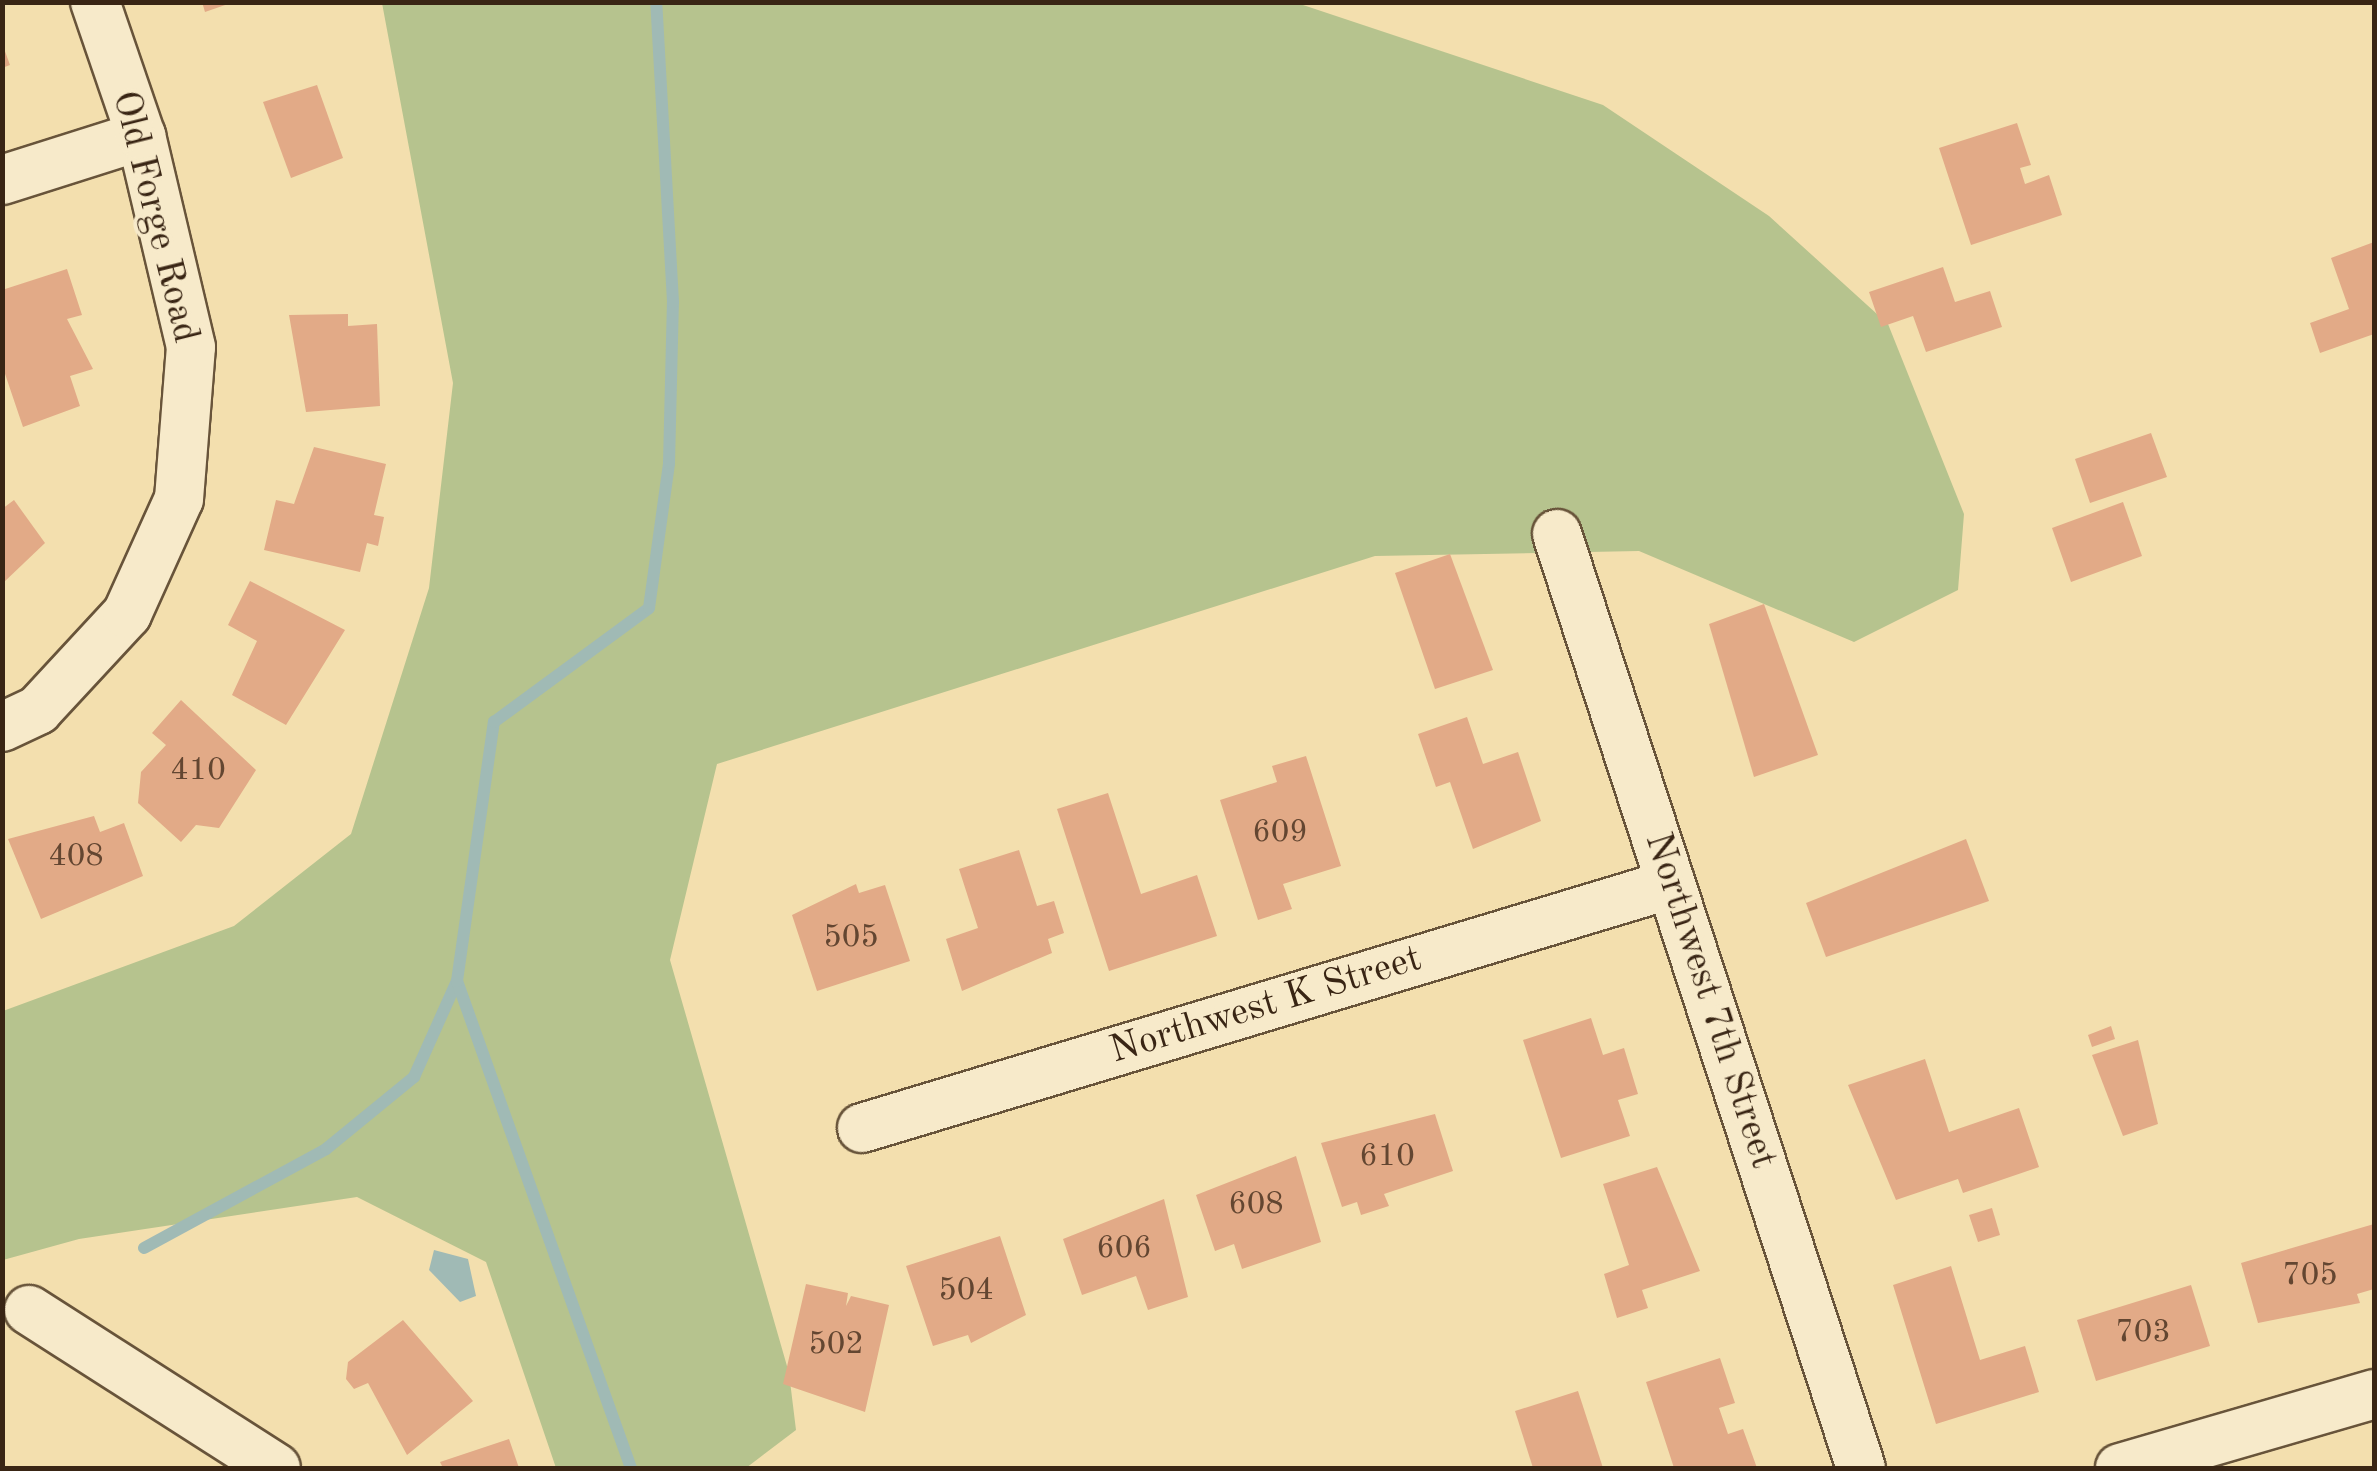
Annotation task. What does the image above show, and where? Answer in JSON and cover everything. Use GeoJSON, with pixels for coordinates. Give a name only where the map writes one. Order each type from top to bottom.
{"type":"FeatureCollection","features":[{"type":"Feature","properties":{"kind":"street","name":"Old Forge Road"},"geometry":{"type":"LineString","coordinates":[[2,727],[38,710],[127,614],[179,500],[191,348],[140,136],[95,2]]}},
{"type":"Feature","properties":{"kind":"street"},"geometry":{"type":"LineString","coordinates":[[2,180],[140,136]]}},
{"type":"Feature","properties":{"kind":"street","name":"Northwest 7th Street"},"geometry":{"type":"LineString","coordinates":[[1557,534],[1861,1468]]}},
{"type":"Feature","properties":{"kind":"street","name":"Northwest K Street"},"geometry":{"type":"LineString","coordinates":[[862,1128],[1671,884]]}},
{"type":"Feature","properties":{"kind":"street"},"geometry":{"type":"LineString","coordinates":[[29,1310],[276,1468]]}},
{"type":"Feature","properties":{"kind":"street"},"geometry":{"type":"LineString","coordinates":[[2120,1468],[2374,1394]]}},
{"type":"Feature","properties":{"kind":"green space"},"geometry":{"type":"Polygon","coordinates":[[[382,3],[1297,3],[1603,105],[1769,216],[1888,324],[1964,514],[1958,590],[1854,642],[1639,551],[1375,556],[717,764],[670,960],[789,1373],[796,1430],[746,1468],[556,1468],[486,1262],[357,1197],[79,1239],[3,1260],[3,1011],[234,926],[351,834],[429,588],[453,383],[382,3]]]}},
{"type":"Feature","properties":{"kind":"water"},"geometry":{"type":"Polygon","coordinates":[[[434,1250],[468,1259],[476,1296],[460,1302],[429,1270],[434,1250]]]}},
{"type":"Feature","properties":{"kind":"building"},"geometry":{"type":"Polygon","coordinates":[[[202,2],[231,2],[231,3],[205,12],[202,2]]]}},
{"type":"Feature","properties":{"kind":"building"},"geometry":{"type":"Polygon","coordinates":[[[2,43],[10,65],[2,68],[2,43]]]}},
{"type":"Feature","properties":{"kind":"building"},"geometry":{"type":"Polygon","coordinates":[[[317,85],[343,158],[291,178],[263,102],[317,85]]]}},
{"type":"Feature","properties":{"kind":"building"},"geometry":{"type":"Polygon","coordinates":[[[2017,123],[2031,165],[2020,168],[2025,184],[2049,175],[2062,215],[1971,245],[1939,148],[2017,123]]]}},
{"type":"Feature","properties":{"kind":"building"},"geometry":{"type":"Polygon","coordinates":[[[2374,242],[2374,334],[2320,353],[2310,323],[2349,309],[2331,258],[2374,242]]]}},
{"type":"Feature","properties":{"kind":"building"},"geometry":{"type":"Polygon","coordinates":[[[1943,267],[1955,302],[1990,291],[2002,327],[1926,352],[1913,316],[1881,327],[1869,292],[1943,267]]]}},
{"type":"Feature","properties":{"kind":"building"},"geometry":{"type":"Polygon","coordinates":[[[67,269],[82,315],[67,319],[93,369],[70,376],[80,406],[23,427],[2,365],[2,290],[67,269]]]}},
{"type":"Feature","properties":{"kind":"building"},"geometry":{"type":"Polygon","coordinates":[[[348,314],[348,326],[377,324],[380,406],[306,412],[289,315],[348,314]]]}},
{"type":"Feature","properties":{"kind":"building"},"geometry":{"type":"Polygon","coordinates":[[[2151,433],[2167,477],[2090,503],[2075,459],[2151,433]]]}},
{"type":"Feature","properties":{"kind":"building"},"geometry":{"type":"Polygon","coordinates":[[[314,447],[386,464],[374,515],[384,517],[378,546],[367,543],[360,572],[264,550],[276,500],[294,504],[314,447]]]}},
{"type":"Feature","properties":{"kind":"building"},"geometry":{"type":"Polygon","coordinates":[[[14,500],[45,543],[2,584],[2,509],[14,500]]]}},
{"type":"Feature","properties":{"kind":"building"},"geometry":{"type":"Polygon","coordinates":[[[2123,502],[2142,556],[2071,582],[2052,528],[2123,502]]]}},
{"type":"Feature","properties":{"kind":"building"},"geometry":{"type":"Polygon","coordinates":[[[1450,554],[1493,670],[1435,689],[1395,573],[1450,554]]]}},
{"type":"Feature","properties":{"kind":"building"},"geometry":{"type":"Polygon","coordinates":[[[250,581],[345,630],[286,725],[232,695],[257,641],[228,625],[250,581]]]}},
{"type":"Feature","properties":{"kind":"building"},"geometry":{"type":"Polygon","coordinates":[[[1764,604],[1818,755],[1754,777],[1709,624],[1764,604]]]}},
{"type":"Feature","properties":{"kind":"building"},"geometry":{"type":"Polygon","coordinates":[[[181,700],[256,770],[219,828],[196,825],[181,842],[138,803],[141,772],[166,745],[152,733],[181,700]]]}},
{"type":"Feature","properties":{"kind":"building"},"geometry":{"type":"Polygon","coordinates":[[[1467,717],[1483,764],[1518,752],[1541,821],[1473,849],[1450,782],[1436,787],[1418,734],[1467,717]]]}},
{"type":"Feature","properties":{"kind":"building"},"geometry":{"type":"Polygon","coordinates":[[[1306,756],[1341,866],[1283,884],[1292,909],[1258,920],[1220,800],[1277,782],[1272,766],[1306,756]]]}},
{"type":"Feature","properties":{"kind":"building"},"geometry":{"type":"Polygon","coordinates":[[[1108,793],[1141,894],[1197,875],[1217,936],[1109,971],[1057,809],[1108,793]]]}},
{"type":"Feature","properties":{"kind":"building"},"geometry":{"type":"Polygon","coordinates":[[[94,816],[100,832],[124,823],[143,876],[41,919],[8,839],[94,816]]]}},
{"type":"Feature","properties":{"kind":"building"},"geometry":{"type":"Polygon","coordinates":[[[1966,839],[1989,901],[1826,957],[1806,903],[1966,839]]]}},
{"type":"Feature","properties":{"kind":"building"},"geometry":{"type":"Polygon","coordinates":[[[1019,850],[1037,906],[1054,901],[1064,933],[1048,939],[1052,953],[962,991],[946,939],[978,928],[959,869],[1019,850]]]}},
{"type":"Feature","properties":{"kind":"building"},"geometry":{"type":"Polygon","coordinates":[[[856,884],[859,893],[885,885],[910,961],[817,991],[792,915],[856,884]]]}},
{"type":"Feature","properties":{"kind":"building"},"geometry":{"type":"Polygon","coordinates":[[[1591,1018],[1603,1055],[1624,1048],[1638,1094],[1618,1100],[1630,1136],[1561,1158],[1523,1040],[1591,1018]]]}},
{"type":"Feature","properties":{"kind":"building"},"geometry":{"type":"Polygon","coordinates":[[[2111,1026],[2115,1039],[2092,1047],[2088,1035],[2111,1026]]]}},
{"type":"Feature","properties":{"kind":"building"},"geometry":{"type":"Polygon","coordinates":[[[2138,1040],[2158,1124],[2123,1136],[2092,1055],[2138,1040]]]}},
{"type":"Feature","properties":{"kind":"building"},"geometry":{"type":"Polygon","coordinates":[[[1925,1059],[1949,1132],[2019,1108],[2039,1167],[1963,1193],[1958,1179],[1896,1200],[1848,1085],[1925,1059]]]}},
{"type":"Feature","properties":{"kind":"building"},"geometry":{"type":"Polygon","coordinates":[[[1435,1114],[1453,1171],[1384,1194],[1389,1206],[1361,1215],[1357,1202],[1342,1207],[1321,1143],[1435,1114]]]}},
{"type":"Feature","properties":{"kind":"building"},"geometry":{"type":"Polygon","coordinates":[[[1296,1156],[1321,1242],[1242,1269],[1234,1244],[1215,1251],[1196,1195],[1296,1156]]]}},
{"type":"Feature","properties":{"kind":"building"},"geometry":{"type":"Polygon","coordinates":[[[1657,1167],[1700,1271],[1642,1290],[1648,1308],[1617,1318],[1604,1274],[1629,1265],[1603,1184],[1657,1167]]]}},
{"type":"Feature","properties":{"kind":"building"},"geometry":{"type":"Polygon","coordinates":[[[1164,1199],[1188,1297],[1148,1310],[1136,1276],[1082,1295],[1063,1239],[1164,1199]]]}},
{"type":"Feature","properties":{"kind":"building"},"geometry":{"type":"Polygon","coordinates":[[[1992,1208],[2000,1235],[1978,1242],[1969,1215],[1992,1208]]]}},
{"type":"Feature","properties":{"kind":"building"},"geometry":{"type":"Polygon","coordinates":[[[2374,1224],[2374,1289],[2357,1294],[2360,1303],[2258,1323],[2241,1263],[2374,1224]]]}},
{"type":"Feature","properties":{"kind":"building"},"geometry":{"type":"Polygon","coordinates":[[[1000,1236],[1026,1315],[971,1343],[968,1335],[933,1346],[906,1266],[1000,1236]]]}},
{"type":"Feature","properties":{"kind":"building"},"geometry":{"type":"Polygon","coordinates":[[[1951,1266],[1980,1360],[2025,1346],[2039,1392],[1936,1424],[1893,1285],[1951,1266]]]}},
{"type":"Feature","properties":{"kind":"building"},"geometry":{"type":"Polygon","coordinates":[[[806,1284],[848,1293],[846,1306],[851,1296],[889,1305],[865,1412],[783,1384],[806,1284]]]}},
{"type":"Feature","properties":{"kind":"building"},"geometry":{"type":"Polygon","coordinates":[[[2191,1285],[2210,1346],[2096,1381],[2077,1320],[2191,1285]]]}},
{"type":"Feature","properties":{"kind":"building"},"geometry":{"type":"Polygon","coordinates":[[[403,1320],[473,1401],[407,1455],[368,1383],[354,1389],[346,1379],[348,1362],[403,1320]]]}},
{"type":"Feature","properties":{"kind":"building"},"geometry":{"type":"Polygon","coordinates":[[[1720,1358],[1735,1403],[1719,1408],[1728,1434],[1743,1429],[1757,1468],[1674,1468],[1646,1382],[1720,1358]]]}},
{"type":"Feature","properties":{"kind":"building"},"geometry":{"type":"Polygon","coordinates":[[[1578,1391],[1603,1468],[1533,1468],[1515,1411],[1578,1391]]]}},
{"type":"Feature","properties":{"kind":"building"},"geometry":{"type":"Polygon","coordinates":[[[509,1439],[519,1468],[443,1468],[440,1462],[509,1439]]]}},
{"type":"Feature","properties":{"kind":"waterway"},"geometry":{"type":"LineString","coordinates":[[631,1468],[457,981],[494,722],[649,608],[669,463],[673,302],[656,2]]}},
{"type":"Feature","properties":{"kind":"waterway"},"geometry":{"type":"LineString","coordinates":[[144,1248],[326,1149],[414,1077],[457,981]]}}]}
